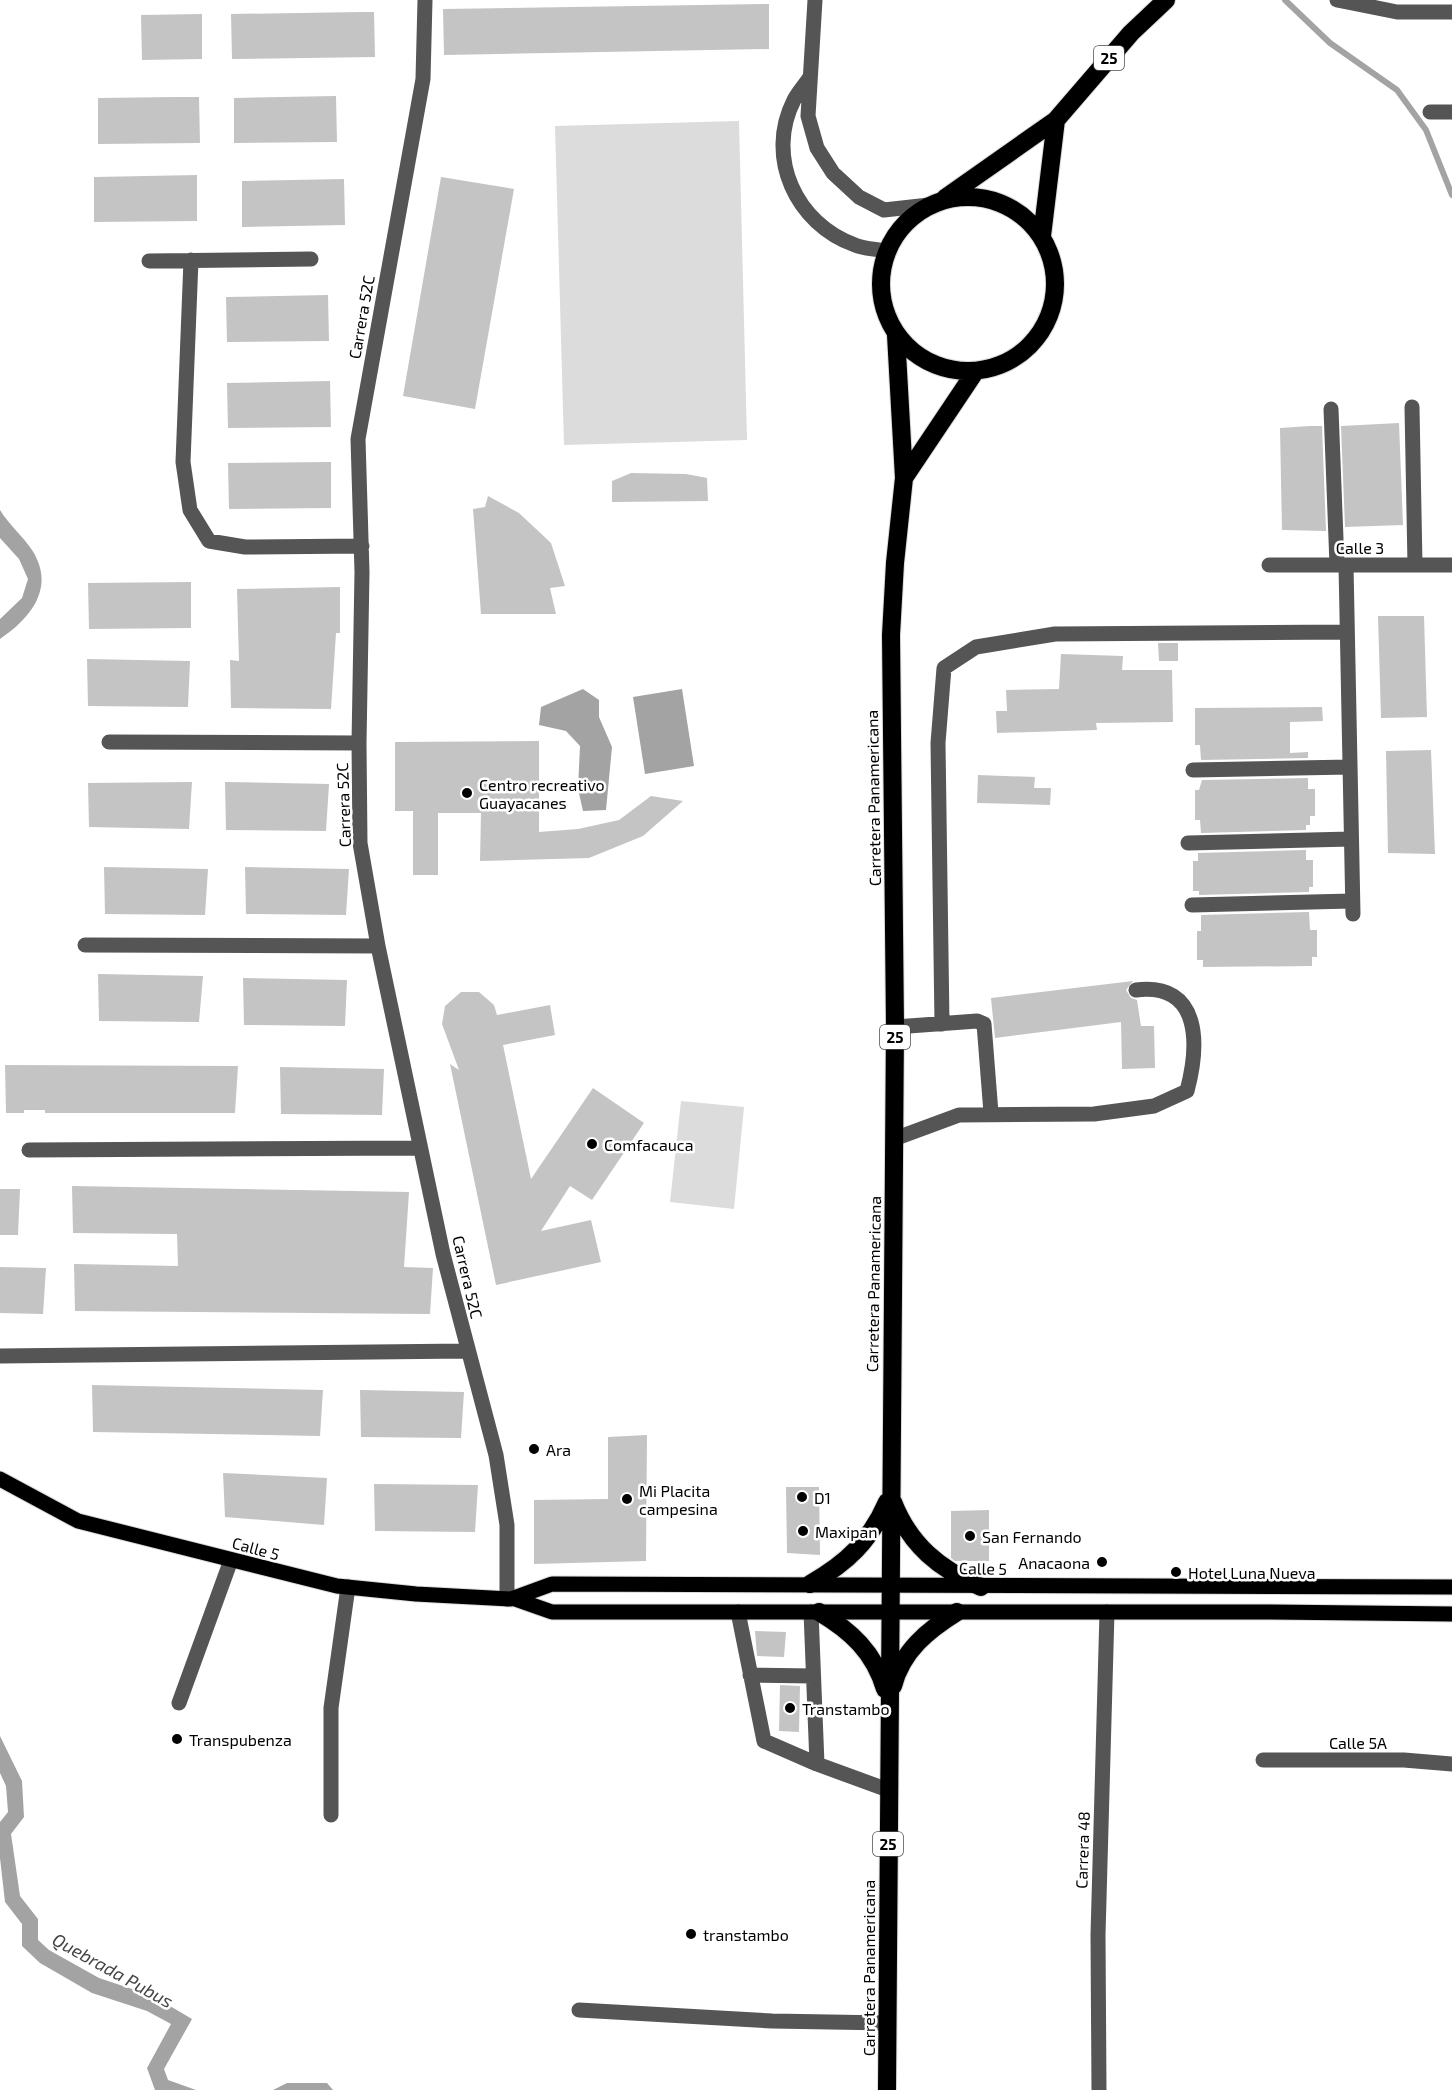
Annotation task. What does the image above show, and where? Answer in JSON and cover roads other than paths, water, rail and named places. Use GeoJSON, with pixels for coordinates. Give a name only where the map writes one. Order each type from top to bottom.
{"type":"FeatureCollection","features":[{"type":"Feature","properties":{"kind":"highway","name":"25"},"geometry":{"type":"LineString","coordinates":[[935,203],[1056,120],[1131,33],[1166,0]]}},
{"type":"Feature","properties":{"kind":"highway"},"geometry":{"type":"LineString","coordinates":[[1042,236],[1056,120]]}},
{"type":"Feature","properties":{"kind":"highway"},"geometry":{"type":"LineString","coordinates":[[969,196],[998,201],[1023,215],[1042,236],[1053,259],[1057,285],[1053,310],[1041,334],[1023,353],[1001,366],[975,372],[930,364],[896,335],[883,309],[880,279],[886,251],[897,232],[911,217],[935,203],[969,196]]}},
{"type":"Feature","properties":{"kind":"highway","name":"Carretera Panamericana"},"geometry":{"type":"LineString","coordinates":[[887,2090],[889,1585],[895,1027],[891,635],[895,563],[904,478],[896,335]]}},
{"type":"Feature","properties":{"kind":"highway","name":"Carretera Panamericana"},"geometry":{"type":"LineString","coordinates":[[904,478],[975,372]]}},
{"type":"Feature","properties":{"kind":"highway"},"geometry":{"type":"LineString","coordinates":[[810,1584],[837,1569],[860,1548],[878,1523],[890,1495]]}},
{"type":"Feature","properties":{"kind":"highway"},"geometry":{"type":"LineString","coordinates":[[890,1495],[900,1520],[915,1542],[934,1561],[956,1576],[981,1587]]}},
{"type":"Feature","properties":{"kind":"highway"},"geometry":{"type":"LineString","coordinates":[[815,1612],[845,1627],[866,1648],[881,1674],[889,1702]]}},
{"type":"Feature","properties":{"kind":"highway"},"geometry":{"type":"LineString","coordinates":[[889,1702],[896,1674],[911,1648],[932,1627],[957,1612]]}},
{"type":"Feature","properties":{"kind":"main road","name":"Calle 5"},"geometry":{"type":"LineString","coordinates":[[0,1479],[78,1521],[231,1560],[348,1587],[416,1594],[511,1599],[552,1612],[1452,1614]]}},
{"type":"Feature","properties":{"kind":"main road","name":"Calle 5"},"geometry":{"type":"LineString","coordinates":[[511,1599],[552,1584],[1452,1587]]}},
{"type":"Feature","properties":{"kind":"street","name":"Carrera 52C"},"geometry":{"type":"LineString","coordinates":[[426,0],[423,79],[358,439],[362,546],[360,843],[378,946],[420,1148],[467,1351],[496,1455],[507,1525],[511,1599]]}},
{"type":"Feature","properties":{"kind":"street"},"geometry":{"type":"LineString","coordinates":[[815,0],[808,116],[817,148],[833,173],[859,197],[884,210],[935,203]]}},
{"type":"Feature","properties":{"kind":"street"},"geometry":{"type":"LineString","coordinates":[[1336,0],[1452,12]]}},
{"type":"Feature","properties":{"kind":"street"},"geometry":{"type":"LineString","coordinates":[[812,75],[795,99],[784,128],[783,158],[791,187],[806,213],[829,233],[856,246],[886,251]]}},
{"type":"Feature","properties":{"kind":"street"},"geometry":{"type":"LineString","coordinates":[[1430,112],[1452,112]]}},
{"type":"Feature","properties":{"kind":"street"},"geometry":{"type":"LineString","coordinates":[[149,261],[311,259]]}},
{"type":"Feature","properties":{"kind":"street"},"geometry":{"type":"LineString","coordinates":[[191,260],[183,462],[190,510],[209,541],[245,547],[362,546]]}},
{"type":"Feature","properties":{"kind":"street"},"geometry":{"type":"LineString","coordinates":[[1412,407],[1415,565]]}},
{"type":"Feature","properties":{"kind":"street"},"geometry":{"type":"LineString","coordinates":[[1192,905],[1352,907],[1347,632],[1331,409]]}},
{"type":"Feature","properties":{"kind":"street","name":"Calle 3"},"geometry":{"type":"LineString","coordinates":[[1269,565],[1452,565]]}},
{"type":"Feature","properties":{"kind":"street"},"geometry":{"type":"LineString","coordinates":[[942,1024],[938,743],[945,668],[976,647],[1055,634],[1347,632]]}},
{"type":"Feature","properties":{"kind":"street"},"geometry":{"type":"LineString","coordinates":[[109,742],[359,743]]}},
{"type":"Feature","properties":{"kind":"street"},"geometry":{"type":"LineString","coordinates":[[1192,770],[1350,766]]}},
{"type":"Feature","properties":{"kind":"street"},"geometry":{"type":"LineString","coordinates":[[1188,843],[1351,839]]}},
{"type":"Feature","properties":{"kind":"street"},"geometry":{"type":"LineString","coordinates":[[85,945],[378,946]]}},
{"type":"Feature","properties":{"kind":"street"},"geometry":{"type":"LineString","coordinates":[[894,1139],[959,1115],[1094,1114],[1154,1106],[1187,1091],[1195,1061],[1195,1031],[1183,1005],[1166,991],[1136,990]]}},
{"type":"Feature","properties":{"kind":"street"},"geometry":{"type":"LineString","coordinates":[[895,1027],[977,1021],[984,1024],[991,1113]]}},
{"type":"Feature","properties":{"kind":"street"},"geometry":{"type":"LineString","coordinates":[[29,1150],[420,1148]]}},
{"type":"Feature","properties":{"kind":"street"},"geometry":{"type":"LineString","coordinates":[[0,1356],[467,1351]]}},
{"type":"Feature","properties":{"kind":"street"},"geometry":{"type":"LineString","coordinates":[[179,1703],[231,1560]]}},
{"type":"Feature","properties":{"kind":"street"},"geometry":{"type":"LineString","coordinates":[[331,1815],[331,1708],[348,1587]]}},
{"type":"Feature","properties":{"kind":"street"},"geometry":{"type":"LineString","coordinates":[[738,1612],[764,1741],[817,1764],[888,1790]]}},
{"type":"Feature","properties":{"kind":"street"},"geometry":{"type":"LineString","coordinates":[[815,1612],[813,1676],[817,1764]]}},
{"type":"Feature","properties":{"kind":"street","name":"Carrera 48"},"geometry":{"type":"LineString","coordinates":[[1099,2090],[1098,1935],[1107,1612]]}},
{"type":"Feature","properties":{"kind":"street"},"geometry":{"type":"LineString","coordinates":[[750,1675],[813,1676]]}},
{"type":"Feature","properties":{"kind":"street","name":"Calle 5A"},"geometry":{"type":"LineString","coordinates":[[1263,1760],[1404,1760],[1452,1764]]}},
{"type":"Feature","properties":{"kind":"street"},"geometry":{"type":"LineString","coordinates":[[579,2010],[772,2021],[888,2022]]}},
{"type":"Feature","properties":{"kind":"waterway"},"geometry":{"type":"LineString","coordinates":[[1285,0],[1330,43],[1397,90],[1426,130],[1452,195]]}},
{"type":"Feature","properties":{"kind":"place","name":"Centro recreativo Guayacanes"},"geometry":{"type":"Point","coordinates":[467,793]}},
{"type":"Feature","properties":{"kind":"place","name":"Comfacauca"},"geometry":{"type":"Point","coordinates":[592,1144]}},
{"type":"Feature","properties":{"kind":"place","name":"Ara"},"geometry":{"type":"Point","coordinates":[534,1449]}},
{"type":"Feature","properties":{"kind":"place","name":"D1"},"geometry":{"type":"Point","coordinates":[802,1497]}},
{"type":"Feature","properties":{"kind":"place","name":"Mi Placita campesina"},"geometry":{"type":"Point","coordinates":[627,1499]}},
{"type":"Feature","properties":{"kind":"place","name":"Maxipan"},"geometry":{"type":"Point","coordinates":[803,1531]}},
{"type":"Feature","properties":{"kind":"place","name":"San Fernando"},"geometry":{"type":"Point","coordinates":[970,1536]}},
{"type":"Feature","properties":{"kind":"place","name":"Anacaona"},"geometry":{"type":"Point","coordinates":[1102,1562]}},
{"type":"Feature","properties":{"kind":"place","name":"Hotel Luna Nueva"},"geometry":{"type":"Point","coordinates":[1176,1572]}},
{"type":"Feature","properties":{"kind":"place","name":"Transtambo"},"geometry":{"type":"Point","coordinates":[790,1708]}},
{"type":"Feature","properties":{"kind":"place","name":"Transpubenza"},"geometry":{"type":"Point","coordinates":[177,1739]}},
{"type":"Feature","properties":{"kind":"place","name":"transtambo"},"geometry":{"type":"Point","coordinates":[691,1934]}},
{"type":"Feature","properties":{"kind":"water label","name":"Quebrada Pubus"},"geometry":{"type":"Point","coordinates":[113,1970]}}]}
